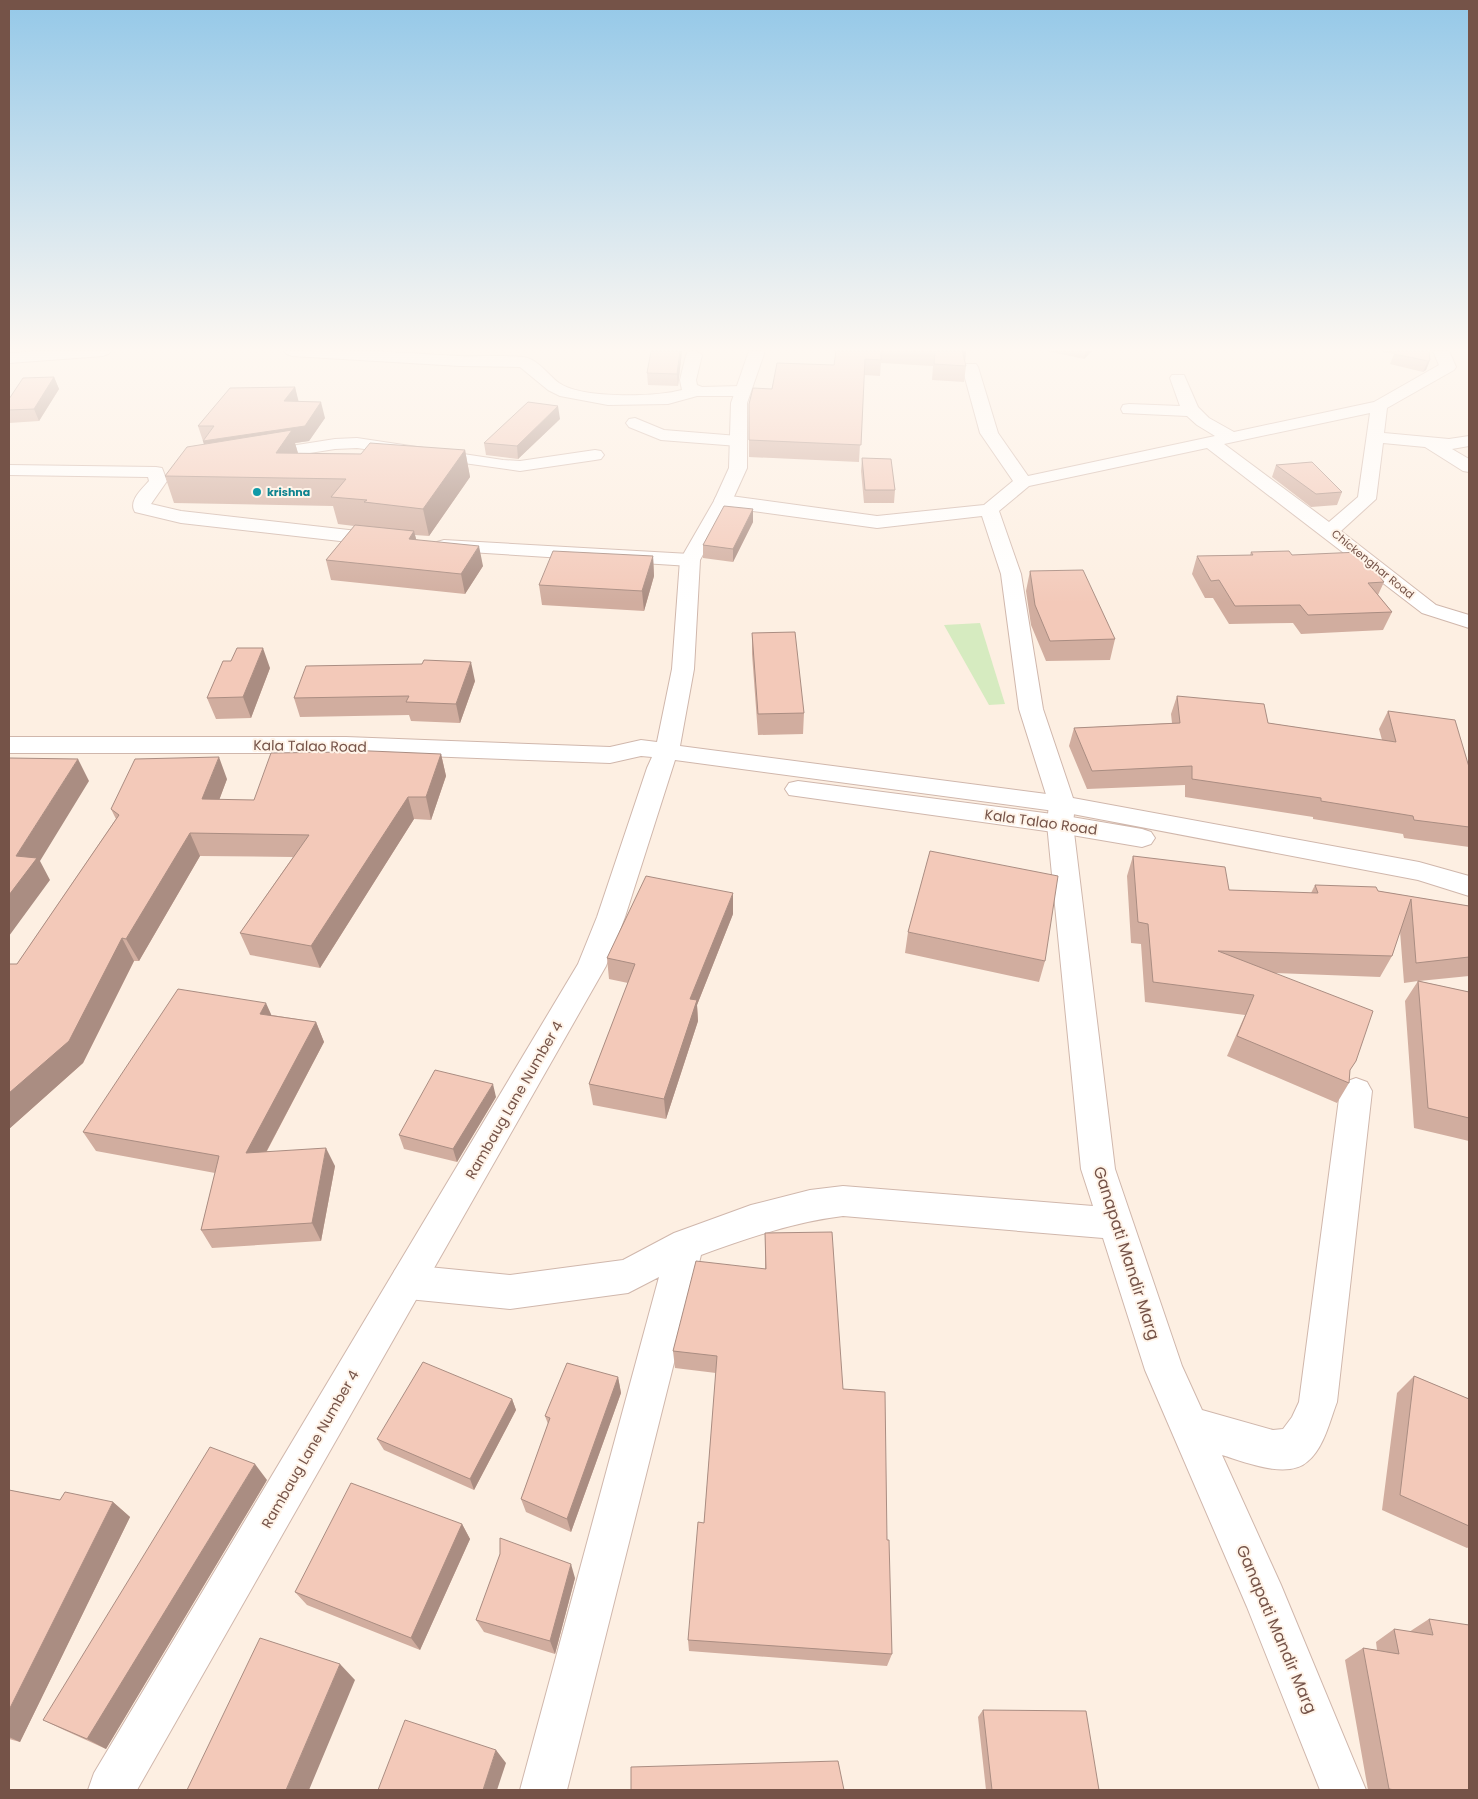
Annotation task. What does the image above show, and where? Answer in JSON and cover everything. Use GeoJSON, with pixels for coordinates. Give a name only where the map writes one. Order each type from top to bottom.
{"type":"FeatureCollection","features":[{"type":"Feature","properties":{"kind":"street"},"geometry":{"type":"LineString","coordinates":[[661,435],[738,441]]}},
{"type":"Feature","properties":{"kind":"street","name":"Rambaug Lane Number 4"},"geometry":{"type":"LineString","coordinates":[[111,1790],[592,966],[611,917],[663,760],[683,669],[690,560],[723,501],[738,468],[738,435]]}},
{"type":"Feature","properties":{"kind":"street"},"geometry":{"type":"LineString","coordinates":[[990,435],[1023,482]]}},
{"type":"Feature","properties":{"kind":"street"},"geometry":{"type":"LineString","coordinates":[[1227,435],[1232,438]]}},
{"type":"Feature","properties":{"kind":"street"},"geometry":{"type":"LineString","coordinates":[[723,501],[877,522],[989,510],[1023,482],[1246,435]]}},
{"type":"Feature","properties":{"kind":"street"},"geometry":{"type":"LineString","coordinates":[[1375,437],[1449,444],[1469,441]]}},
{"type":"Feature","properties":{"kind":"street","name":"Chickenghar Road"},"geometry":{"type":"LineString","coordinates":[[1375,437],[1367,499],[1329,531],[1429,608],[1469,622]]}},
{"type":"Feature","properties":{"kind":"street"},"geometry":{"type":"LineString","coordinates":[[1429,442],[1469,467]]}},
{"type":"Feature","properties":{"kind":"street"},"geometry":{"type":"LineString","coordinates":[[241,459],[335,444],[357,443],[520,466],[595,455]]}},
{"type":"Feature","properties":{"kind":"street"},"geometry":{"type":"LineString","coordinates":[[1211,443],[1329,531]]}},
{"type":"Feature","properties":{"kind":"street"},"geometry":{"type":"LineString","coordinates":[[9,470],[166,470],[142,502],[142,508],[181,517],[397,541]]}},
{"type":"Feature","properties":{"kind":"street","name":"Ganapati Mandir Marg"},"geometry":{"type":"LineString","coordinates":[[989,510],[1011,574],[1031,709],[1061,814],[1098,1169],[1164,1370],[1266,1600],[1344,1790]]}},
{"type":"Feature","properties":{"kind":"street"},"geometry":{"type":"LineString","coordinates":[[427,544],[690,560]]}},
{"type":"Feature","properties":{"kind":"street","name":"Kala Talao Road"},"geometry":{"type":"LineString","coordinates":[[9,745],[346,745],[610,755],[632,764],[663,760],[1061,814],[1419,871],[1469,886]]}},
{"type":"Feature","properties":{"kind":"street","name":"Kala Talao Road"},"geometry":{"type":"LineString","coordinates":[[1061,814],[1393,879],[1469,902]]}},
{"type":"Feature","properties":{"kind":"street"},"geometry":{"type":"LineString","coordinates":[[1189,1426],[1273,1450],[1294,1448],[1306,1431],[1318,1402],[1356,1091]]}},
{"type":"Feature","properties":{"kind":"street"},"geometry":{"type":"LineString","coordinates":[[408,1282],[510,1292],[628,1276],[686,1244],[810,1205],[843,1201],[1116,1223]]}},
{"type":"Feature","properties":{"kind":"street"},"geometry":{"type":"LineString","coordinates":[[543,1790],[686,1244]]}},
{"type":"Feature","properties":{"kind":"green space"},"geometry":{"type":"Polygon","coordinates":[[[980,623],[1005,704],[989,705],[944,625],[980,623]]]}},
{"type":"Feature","properties":{"kind":"building"},"geometry":{"type":"Polygon","coordinates":[[[207,435],[244,435],[203,441],[207,435]]]}},
{"type":"Feature","properties":{"kind":"building"},"geometry":{"type":"Polygon","coordinates":[[[261,435],[289,435],[276,453],[361,454],[370,443],[465,450],[423,509],[364,502],[367,500],[331,497],[346,479],[165,476],[187,447],[261,435]]]}},
{"type":"Feature","properties":{"kind":"building"},"geometry":{"type":"Polygon","coordinates":[[[493,435],[528,435],[517,446],[484,443],[493,435]]]}},
{"type":"Feature","properties":{"kind":"building"},"geometry":{"type":"Polygon","coordinates":[[[749,435],[861,435],[861,445],[749,440],[749,435]]]}},
{"type":"Feature","properties":{"kind":"building"},"geometry":{"type":"Polygon","coordinates":[[[862,458],[891,459],[895,490],[865,490],[862,458]]]}},
{"type":"Feature","properties":{"kind":"building"},"geometry":{"type":"Polygon","coordinates":[[[1312,462],[1342,492],[1316,494],[1276,465],[1312,462]]]}},
{"type":"Feature","properties":{"kind":"building"},"geometry":{"type":"Polygon","coordinates":[[[724,506],[753,509],[733,549],[703,545],[724,506]]]}},
{"type":"Feature","properties":{"kind":"building"},"geometry":{"type":"Polygon","coordinates":[[[355,525],[414,531],[409,539],[479,546],[461,574],[326,560],[355,525]]]}},
{"type":"Feature","properties":{"kind":"building"},"geometry":{"type":"Polygon","coordinates":[[[553,551],[653,556],[642,591],[539,585],[553,551]]]}},
{"type":"Feature","properties":{"kind":"building"},"geometry":{"type":"Polygon","coordinates":[[[1289,551],[1292,555],[1360,552],[1384,582],[1368,583],[1392,612],[1308,615],[1300,605],[1235,606],[1219,580],[1211,581],[1197,556],[1253,555],[1251,552],[1289,551]]]}},
{"type":"Feature","properties":{"kind":"building"},"geometry":{"type":"Polygon","coordinates":[[[1083,570],[1115,639],[1050,641],[1035,605],[1030,571],[1083,570]]]}},
{"type":"Feature","properties":{"kind":"building"},"geometry":{"type":"Polygon","coordinates":[[[795,632],[804,713],[758,714],[752,633],[795,632]]]}},
{"type":"Feature","properties":{"kind":"building"},"geometry":{"type":"Polygon","coordinates":[[[237,648],[263,648],[243,697],[207,698],[223,661],[231,661],[237,648]]]}},
{"type":"Feature","properties":{"kind":"building"},"geometry":{"type":"Polygon","coordinates":[[[424,660],[471,662],[456,704],[406,702],[409,696],[294,698],[306,666],[422,664],[424,660]]]}},
{"type":"Feature","properties":{"kind":"building"},"geometry":{"type":"Polygon","coordinates":[[[1177,696],[1264,704],[1268,723],[1396,742],[1388,711],[1455,720],[1469,767],[1469,827],[1414,820],[1413,816],[1321,801],[1321,798],[1192,779],[1192,766],[1092,771],[1074,728],[1180,723],[1177,696]]]}},
{"type":"Feature","properties":{"kind":"building"},"geometry":{"type":"Polygon","coordinates":[[[347,750],[441,754],[426,797],[408,797],[311,946],[240,933],[309,835],[190,833],[126,939],[122,938],[69,1041],[9,1093],[9,964],[17,964],[119,815],[111,809],[135,759],[219,757],[202,799],[254,800],[271,753],[347,752],[347,750]]]}},
{"type":"Feature","properties":{"kind":"building"},"geometry":{"type":"Polygon","coordinates":[[[9,758],[78,759],[16,856],[37,858],[9,895],[9,758]]]}},
{"type":"Feature","properties":{"kind":"building"},"geometry":{"type":"Polygon","coordinates":[[[930,851],[1058,876],[1045,961],[908,932],[930,851]]]}},
{"type":"Feature","properties":{"kind":"building"},"geometry":{"type":"Polygon","coordinates":[[[1133,856],[1225,867],[1229,890],[1318,893],[1315,885],[1376,887],[1378,891],[1469,906],[1469,957],[1416,963],[1411,899],[1392,956],[1218,951],[1373,1011],[1356,1061],[1350,1070],[1349,1083],[1237,1036],[1254,995],[1153,982],[1148,924],[1138,922],[1133,856]]]}},
{"type":"Feature","properties":{"kind":"building"},"geometry":{"type":"Polygon","coordinates":[[[646,876],[733,893],[690,999],[697,1000],[664,1099],[589,1084],[635,964],[607,958],[646,876]]]}},
{"type":"Feature","properties":{"kind":"building"},"geometry":{"type":"Polygon","coordinates":[[[1418,981],[1469,992],[1469,1118],[1428,1108],[1418,981]]]}},
{"type":"Feature","properties":{"kind":"building"},"geometry":{"type":"Polygon","coordinates":[[[178,989],[266,1003],[260,1014],[316,1022],[246,1153],[326,1148],[312,1223],[201,1230],[219,1156],[83,1132],[178,989]]]}},
{"type":"Feature","properties":{"kind":"building"},"geometry":{"type":"Polygon","coordinates":[[[435,1070],[493,1084],[453,1149],[399,1135],[435,1070]]]}},
{"type":"Feature","properties":{"kind":"building"},"geometry":{"type":"Polygon","coordinates":[[[832,1232],[843,1389],[885,1392],[887,1540],[889,1540],[892,1654],[688,1640],[698,1522],[704,1523],[717,1356],[673,1351],[696,1261],[766,1269],[765,1233],[832,1232]]]}},
{"type":"Feature","properties":{"kind":"building"},"geometry":{"type":"Polygon","coordinates":[[[423,1362],[512,1399],[470,1479],[377,1439],[423,1362]]]}},
{"type":"Feature","properties":{"kind":"building"},"geometry":{"type":"Polygon","coordinates":[[[567,1363],[618,1377],[567,1519],[521,1499],[550,1418],[545,1416],[567,1363]]]}},
{"type":"Feature","properties":{"kind":"building"},"geometry":{"type":"Polygon","coordinates":[[[1414,1376],[1469,1399],[1469,1526],[1400,1495],[1414,1376]]]}},
{"type":"Feature","properties":{"kind":"building"},"geometry":{"type":"Polygon","coordinates":[[[210,1447],[255,1464],[87,1739],[43,1720],[210,1447]]]}},
{"type":"Feature","properties":{"kind":"building"},"geometry":{"type":"Polygon","coordinates":[[[351,1483],[462,1524],[411,1638],[295,1592],[351,1483]]]}},
{"type":"Feature","properties":{"kind":"building"},"geometry":{"type":"Polygon","coordinates":[[[9,1490],[60,1500],[65,1492],[113,1502],[9,1710],[9,1490]]]}},
{"type":"Feature","properties":{"kind":"building"},"geometry":{"type":"Polygon","coordinates":[[[500,1538],[571,1564],[550,1641],[476,1620],[500,1554],[500,1538]]]}},
{"type":"Feature","properties":{"kind":"building"},"geometry":{"type":"Polygon","coordinates":[[[1429,1619],[1469,1625],[1469,1790],[1389,1789],[1363,1648],[1399,1654],[1394,1629],[1433,1635],[1429,1619]]]}},
{"type":"Feature","properties":{"kind":"building"},"geometry":{"type":"Polygon","coordinates":[[[260,1638],[340,1664],[286,1790],[187,1790],[260,1638]]]}},
{"type":"Feature","properties":{"kind":"building"},"geometry":{"type":"Polygon","coordinates":[[[983,1710],[1086,1711],[1099,1790],[992,1790],[983,1710]]]}},
{"type":"Feature","properties":{"kind":"building"},"geometry":{"type":"Polygon","coordinates":[[[405,1720],[496,1750],[483,1790],[378,1790],[405,1720]]]}},
{"type":"Feature","properties":{"kind":"building"},"geometry":{"type":"Polygon","coordinates":[[[838,1761],[844,1790],[631,1790],[631,1767],[838,1761]]]}},
{"type":"Feature","properties":{"kind":"place","name":"krishna"},"geometry":{"type":"Point","coordinates":[257,492]}}]}
